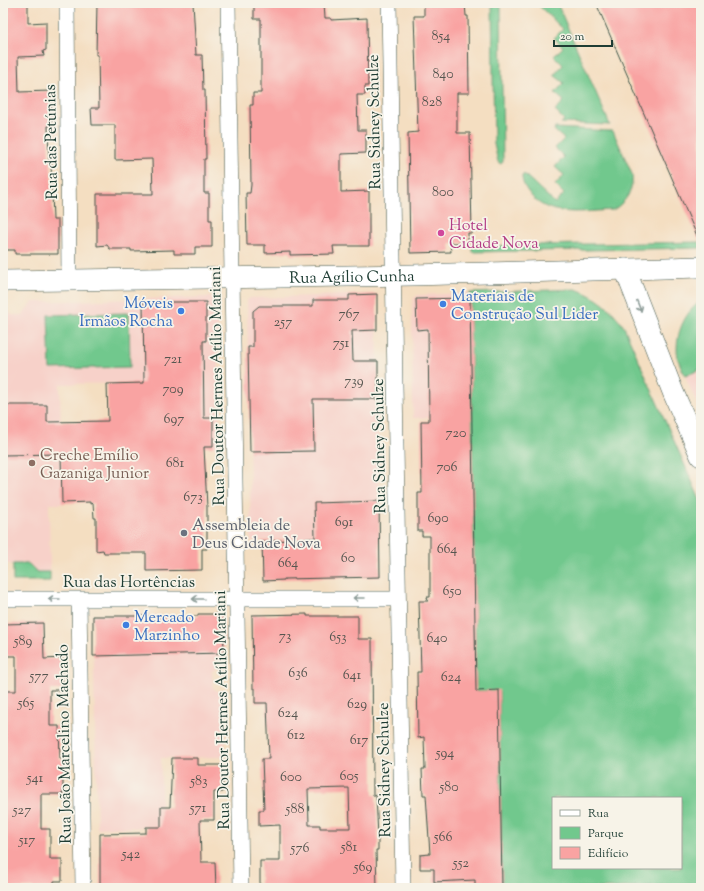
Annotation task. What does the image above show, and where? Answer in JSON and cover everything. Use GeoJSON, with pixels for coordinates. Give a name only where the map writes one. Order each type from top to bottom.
{"type":"FeatureCollection","features":[{"type":"Feature","properties":{"kind":"main road","name":"Rua Agílio Cunha"},"geometry":{"type":"LineString","coordinates":[[3,281],[393,275],[701,267]]}},
{"type":"Feature","properties":{"kind":"main road"},"geometry":{"type":"LineString","coordinates":[[625,269],[673,392],[701,456]]}},
{"type":"Feature","properties":{"kind":"street","name":"Rua das Petúnias"},"geometry":{"type":"LineString","coordinates":[[67,3],[69,280]]}},
{"type":"Feature","properties":{"kind":"street","name":"Rua Doutor Hermes Atílio Mariani"},"geometry":{"type":"LineString","coordinates":[[228,3],[241,888]]}},
{"type":"Feature","properties":{"kind":"street","name":"Rua Sidney Schulze"},"geometry":{"type":"LineString","coordinates":[[390,3],[403,888]]}},
{"type":"Feature","properties":{"kind":"street","name":"Rua João Marcelino Machado"},"geometry":{"type":"LineString","coordinates":[[79,598],[83,888]]}},
{"type":"Feature","properties":{"kind":"street","name":"Rua das Hortências"},"geometry":{"type":"LineString","coordinates":[[3,599],[398,599]]}},
{"type":"Feature","properties":{"kind":"shaded area"},"geometry":{"type":"Polygon","coordinates":[[[470,293],[472,417],[413,418],[412,304],[414,298],[418,295],[470,293]]]}},
{"type":"Feature","properties":{"kind":"shaded area"},"geometry":{"type":"Polygon","coordinates":[[[377,294],[379,501],[314,503],[315,538],[251,541],[247,300],[251,298],[377,294]]]}},
{"type":"Feature","properties":{"kind":"shaded area","name":"Creche Emílio Gazaniga Junior"},"geometry":{"type":"Polygon","coordinates":[[[210,297],[216,300],[218,304],[220,447],[145,448],[144,383],[60,384],[62,504],[49,504],[50,572],[37,572],[29,564],[4,564],[3,306],[12,315],[22,315],[33,302],[210,297]]]}},
{"type":"Feature","properties":{"kind":"shaded area"},"geometry":{"type":"Polygon","coordinates":[[[701,301],[701,413],[678,360],[677,350],[678,339],[685,319],[691,310],[701,301]]]}},
{"type":"Feature","properties":{"kind":"shaded area"},"geometry":{"type":"Polygon","coordinates":[[[93,615],[158,615],[159,654],[224,653],[224,663],[212,671],[213,688],[225,696],[225,757],[161,758],[161,827],[97,828],[93,615]]]}},
{"type":"Feature","properties":{"kind":"shaded area"},"geometry":{"type":"Polygon","coordinates":[[[701,880],[701,888],[519,888],[701,880]]]}},
{"type":"Feature","properties":{"kind":"green space"},"geometry":{"type":"Polygon","coordinates":[[[492,3],[500,3],[501,8],[503,162],[501,164],[498,162],[494,144],[492,3]]]}},
{"type":"Feature","properties":{"kind":"green space"},"geometry":{"type":"Polygon","coordinates":[[[536,3],[557,3],[610,125],[561,123],[564,120],[555,111],[564,101],[555,93],[564,83],[554,75],[563,65],[554,56],[563,47],[554,38],[563,29],[536,3]]]}},
{"type":"Feature","properties":{"kind":"green space"},"geometry":{"type":"Polygon","coordinates":[[[555,128],[613,131],[632,174],[632,185],[628,195],[618,207],[613,210],[567,212],[546,207],[529,193],[523,180],[522,176],[524,174],[555,203],[564,194],[555,185],[564,175],[555,167],[564,157],[555,148],[564,139],[554,130],[555,128]]]}},
{"type":"Feature","properties":{"kind":"green space"},"geometry":{"type":"Polygon","coordinates":[[[701,242],[701,248],[472,252],[472,246],[701,242]]]}},
{"type":"Feature","properties":{"kind":"green space"},"geometry":{"type":"Polygon","coordinates":[[[576,289],[603,304],[614,314],[624,327],[701,502],[701,883],[613,888],[502,888],[499,691],[476,691],[470,293],[576,289]]]}},
{"type":"Feature","properties":{"kind":"green space"},"geometry":{"type":"Polygon","coordinates":[[[701,301],[701,369],[685,376],[678,359],[677,343],[681,327],[689,312],[701,301]]]}},
{"type":"Feature","properties":{"kind":"green space"},"geometry":{"type":"Polygon","coordinates":[[[129,313],[130,367],[50,369],[48,315],[129,313]]]}},
{"type":"Feature","properties":{"kind":"green space"},"geometry":{"type":"Polygon","coordinates":[[[13,564],[29,564],[37,572],[50,572],[50,581],[13,581],[13,564]]]}},
{"type":"Feature","properties":{"kind":"building"},"geometry":{"type":"Polygon","coordinates":[[[3,3],[28,3],[28,23],[46,22],[46,50],[43,51],[44,56],[18,57],[19,92],[51,91],[52,126],[48,126],[49,161],[51,161],[53,220],[58,220],[58,254],[15,254],[15,250],[3,250],[3,3]]]}},
{"type":"Feature","properties":{"kind":"building"},"geometry":{"type":"Polygon","coordinates":[[[97,3],[193,3],[196,55],[202,55],[203,90],[205,90],[206,159],[204,159],[204,193],[209,193],[209,220],[212,220],[212,247],[195,247],[195,254],[174,254],[174,250],[131,251],[131,249],[110,249],[107,245],[97,246],[97,194],[153,194],[152,159],[115,160],[115,125],[92,125],[91,108],[99,108],[98,55],[96,55],[97,3]]]}},
{"type":"Feature","properties":{"kind":"building"},"geometry":{"type":"Polygon","coordinates":[[[254,3],[324,3],[325,18],[331,18],[331,20],[367,18],[368,86],[365,86],[365,95],[357,95],[358,130],[366,130],[366,153],[341,154],[341,192],[369,191],[369,246],[333,246],[334,254],[290,255],[290,252],[265,253],[265,245],[247,245],[246,193],[250,193],[251,185],[250,105],[253,105],[253,93],[261,93],[261,19],[254,19],[254,3]]]}},
{"type":"Feature","properties":{"kind":"building"},"geometry":{"type":"Polygon","coordinates":[[[424,3],[465,3],[466,16],[468,16],[469,93],[457,93],[457,133],[470,133],[472,233],[468,233],[468,243],[450,243],[451,252],[410,253],[408,133],[418,132],[414,16],[424,16],[424,3]]]}},
{"type":"Feature","properties":{"kind":"building"},"geometry":{"type":"Polygon","coordinates":[[[596,3],[701,3],[701,245],[596,3]]]}},
{"type":"Feature","properties":{"kind":"building"},"geometry":{"type":"Polygon","coordinates":[[[377,294],[377,330],[352,331],[353,361],[378,361],[378,399],[313,399],[314,451],[250,452],[248,347],[253,347],[253,311],[259,306],[313,306],[313,300],[349,300],[349,295],[377,294]]]}},
{"type":"Feature","properties":{"kind":"building"},"geometry":{"type":"Polygon","coordinates":[[[470,298],[476,691],[499,690],[502,888],[475,888],[475,880],[434,882],[434,869],[420,869],[420,855],[430,854],[426,795],[423,795],[422,769],[425,769],[424,737],[418,738],[417,672],[421,672],[419,601],[428,601],[427,597],[430,597],[430,536],[422,536],[422,531],[418,531],[418,493],[422,493],[421,421],[429,421],[428,329],[417,330],[416,299],[470,298]]]}},
{"type":"Feature","properties":{"kind":"building"},"geometry":{"type":"Polygon","coordinates":[[[143,302],[206,302],[206,341],[203,341],[204,418],[213,418],[213,447],[204,447],[207,507],[207,549],[202,549],[202,570],[146,571],[146,553],[104,553],[103,550],[96,551],[96,518],[94,518],[93,503],[62,503],[61,454],[3,455],[3,405],[47,405],[47,422],[108,421],[107,384],[144,383],[143,302]]]}},
{"type":"Feature","properties":{"kind":"building"},"geometry":{"type":"Polygon","coordinates":[[[379,501],[380,577],[284,579],[263,581],[262,541],[315,538],[314,503],[379,501]]]}},
{"type":"Feature","properties":{"kind":"building"},"geometry":{"type":"Polygon","coordinates":[[[198,614],[223,614],[224,653],[93,656],[93,616],[148,617],[198,616],[198,614]]]}},
{"type":"Feature","properties":{"kind":"building"},"geometry":{"type":"Polygon","coordinates":[[[307,614],[307,616],[358,616],[358,639],[372,639],[373,795],[376,795],[378,837],[378,850],[376,850],[377,888],[260,888],[260,861],[280,861],[280,825],[259,826],[259,810],[264,810],[262,759],[269,759],[267,703],[255,703],[255,689],[253,689],[252,615],[307,614]],[[349,788],[308,789],[309,825],[320,825],[320,828],[350,828],[349,788]]]}},
{"type":"Feature","properties":{"kind":"building"},"geometry":{"type":"Polygon","coordinates":[[[43,623],[44,659],[62,658],[63,690],[50,690],[50,726],[59,726],[60,759],[66,759],[66,774],[63,774],[63,794],[41,794],[41,829],[50,829],[50,859],[62,859],[62,881],[54,881],[54,888],[3,888],[3,691],[16,691],[16,656],[3,656],[3,624],[43,623]]]}},
{"type":"Feature","properties":{"kind":"building"},"geometry":{"type":"Polygon","coordinates":[[[172,758],[198,758],[198,765],[222,765],[223,792],[214,792],[214,820],[200,820],[201,862],[215,862],[216,888],[100,888],[100,834],[146,833],[146,827],[161,827],[161,807],[170,807],[172,758]]]}},
{"type":"Feature","properties":{"kind":"place","name":"Hotel Cidade Nova"},"geometry":{"type":"Point","coordinates":[441,233]}},
{"type":"Feature","properties":{"kind":"place","name":"Materiais de Construção Sul Lider"},"geometry":{"type":"Point","coordinates":[443,304]}},
{"type":"Feature","properties":{"kind":"place","name":"Móveis Irmãos Rocha"},"geometry":{"type":"Point","coordinates":[181,311]}},
{"type":"Feature","properties":{"kind":"place","name":"Creche Emílio Gazaniga Junior"},"geometry":{"type":"Point","coordinates":[32,463]}},
{"type":"Feature","properties":{"kind":"place","name":"Assembleia de Deus Cidade Nova"},"geometry":{"type":"Point","coordinates":[184,533]}},
{"type":"Feature","properties":{"kind":"place","name":"Mercado Marzinho"},"geometry":{"type":"Point","coordinates":[126,625]}}]}
